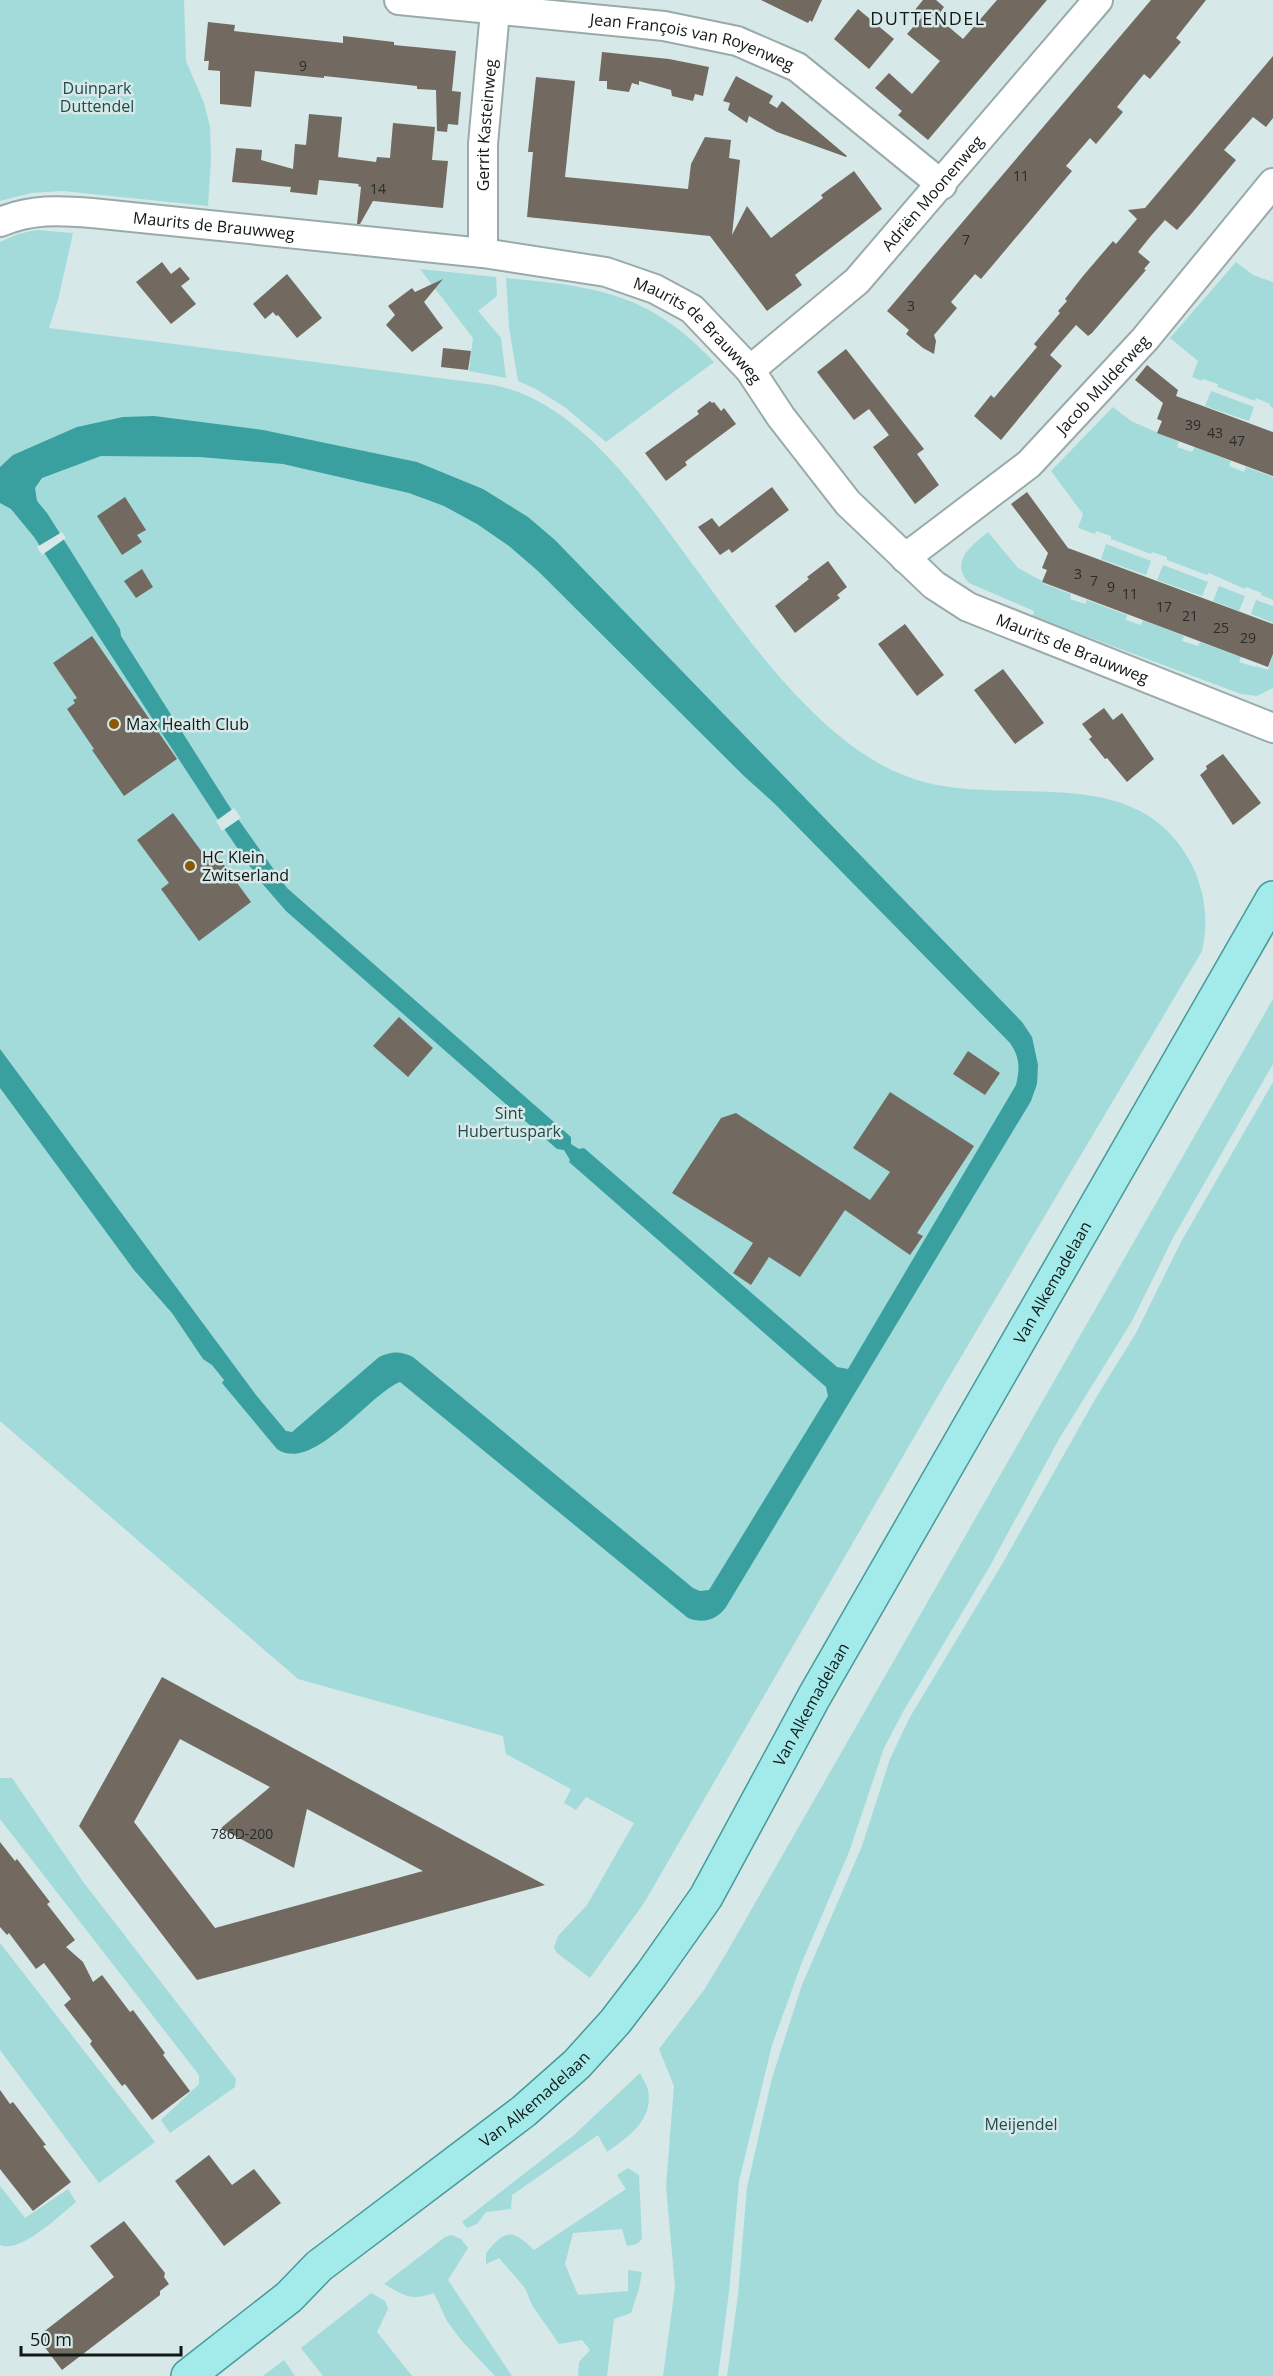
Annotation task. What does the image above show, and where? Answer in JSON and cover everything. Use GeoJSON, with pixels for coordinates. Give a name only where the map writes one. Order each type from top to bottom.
{"type":"FeatureCollection","features":[{"type":"Feature","properties":{"kind":"main road","name":"Van Alkemadelaan"},"geometry":{"type":"LineString","coordinates":[[188,2376],[289,2297],[319,2266],[524,2110],[577,2064],[630,2004],[706,1897],[820,1687],[1273,898]]}},
{"type":"Feature","properties":{"kind":"street","name":"Jean François van Royenweg"},"geometry":{"type":"LineString","coordinates":[[399,0],[496,5],[664,26],[737,41],[797,67],[942,185]]}},
{"type":"Feature","properties":{"kind":"street","name":"Adriën Moonenweg"},"geometry":{"type":"LineString","coordinates":[[750,370],[857,281],[942,185],[1097,0]]}},
{"type":"Feature","properties":{"kind":"street","name":"Gerrit Kasteinweg"},"geometry":{"type":"LineString","coordinates":[[483,253],[483,144],[496,5]]}},
{"type":"Feature","properties":{"kind":"street","name":"Jacob Mulderweg"},"geometry":{"type":"LineString","coordinates":[[905,558],[1029,464],[1145,339],[1273,183]]}},
{"type":"Feature","properties":{"kind":"street","name":"Maurits de Brauwweg"},"geometry":{"type":"LineString","coordinates":[[0,222],[30,212],[54,210],[483,253],[606,272],[655,290],[692,309],[750,370],[781,417],[848,503],[934,585],[968,607],[1273,728]]}},
{"type":"Feature","properties":{"kind":"green space","name":"Duinpark Duttendel"},"geometry":{"type":"Polygon","coordinates":[[[0,0],[184,0],[186,61],[204,103],[210,127],[208,206],[63,191],[31,193],[0,201],[0,0]]]}},
{"type":"Feature","properties":{"kind":"green space","name":"Sint Hubertuspark"},"geometry":{"type":"Polygon","coordinates":[[[36,230],[73,233],[58,300],[49,328],[494,385],[524,395],[552,410],[579,429],[626,477],[769,665],[817,716],[843,739],[887,768],[934,784],[977,790],[1082,794],[1114,801],[1144,813],[1171,834],[1192,865],[1200,886],[1205,918],[1202,951],[942,1389],[644,1903],[590,1978],[557,1953],[554,1947],[558,1936],[587,1905],[634,1823],[586,1797],[576,1810],[564,1803],[571,1789],[506,1754],[503,1736],[298,1679],[0,1421],[0,242],[18,234],[36,230]]]}},
{"type":"Feature","properties":{"kind":"green space"},"geometry":{"type":"Polygon","coordinates":[[[1236,262],[1253,275],[1273,282],[1273,408],[1270,404],[1256,398],[1255,401],[1218,387],[1218,384],[1192,377],[1198,361],[1170,338],[1236,262]]]}},
{"type":"Feature","properties":{"kind":"green space"},"geometry":{"type":"Polygon","coordinates":[[[420,269],[496,277],[497,296],[478,311],[501,338],[506,378],[469,371],[473,338],[420,269]]]}},
{"type":"Feature","properties":{"kind":"green space"},"geometry":{"type":"Polygon","coordinates":[[[506,278],[594,290],[644,307],[690,339],[714,362],[606,442],[566,408],[536,389],[518,381],[509,327],[506,278]]]}},
{"type":"Feature","properties":{"kind":"green space"},"geometry":{"type":"Polygon","coordinates":[[[1211,391],[1254,407],[1249,421],[1205,406],[1211,391]]]}},
{"type":"Feature","properties":{"kind":"green space"},"geometry":{"type":"Polygon","coordinates":[[[1113,407],[1131,421],[1179,442],[1177,447],[1192,452],[1195,447],[1231,461],[1229,466],[1244,472],[1246,467],[1273,477],[1273,600],[1261,595],[1262,593],[1246,587],[1245,589],[1209,573],[1207,575],[1167,560],[1167,557],[1152,552],[1151,554],[1111,539],[1111,536],[1096,531],[1095,534],[1078,528],[1083,514],[1051,471],[1113,407]]]}},
{"type":"Feature","properties":{"kind":"green space"},"geometry":{"type":"Polygon","coordinates":[[[988,532],[1018,568],[1042,583],[1071,594],[1070,599],[1085,604],[1087,600],[1127,615],[1126,620],[1141,625],[1143,620],[1184,636],[1182,641],[1198,646],[1200,642],[1241,657],[1239,662],[1255,667],[1268,670],[1273,655],[1273,688],[1257,696],[1241,694],[1040,619],[1033,616],[1034,611],[969,583],[963,575],[962,561],[975,542],[988,532]]]}},
{"type":"Feature","properties":{"kind":"green space"},"geometry":{"type":"Polygon","coordinates":[[[1106,544],[1151,561],[1146,575],[1101,559],[1106,544]]]}},
{"type":"Feature","properties":{"kind":"green space"},"geometry":{"type":"Polygon","coordinates":[[[1163,565],[1208,582],[1202,596],[1157,580],[1163,565]]]}},
{"type":"Feature","properties":{"kind":"green space"},"geometry":{"type":"Polygon","coordinates":[[[1219,586],[1245,596],[1239,611],[1213,601],[1219,586]]]}},
{"type":"Feature","properties":{"kind":"green space"},"geometry":{"type":"Polygon","coordinates":[[[1256,600],[1273,606],[1273,623],[1251,614],[1256,600]]]}},
{"type":"Feature","properties":{"kind":"green space"},"geometry":{"type":"Polygon","coordinates":[[[1273,999],[1273,1064],[1174,1236],[1132,1321],[1059,1439],[990,1566],[904,1710],[884,1748],[849,1852],[802,1962],[772,2045],[739,2181],[729,2292],[718,2376],[663,2376],[675,2287],[666,2186],[674,2086],[659,2049],[704,1990],[727,1952],[1273,999]]]}},
{"type":"Feature","properties":{"kind":"green space","name":"Meijendel"},"geometry":{"type":"Polygon","coordinates":[[[1273,1082],[1273,2376],[727,2376],[738,2295],[747,2187],[772,2078],[802,1985],[862,1846],[890,1759],[910,1717],[1001,1566],[1097,1396],[1136,1333],[1181,1242],[1273,1082]]]}},
{"type":"Feature","properties":{"kind":"green space"},"geometry":{"type":"Polygon","coordinates":[[[0,1778],[12,1778],[84,1883],[236,2079],[235,2087],[170,2133],[161,2120],[199,2084],[199,2075],[0,1819],[0,1778]]]}},
{"type":"Feature","properties":{"kind":"green space"},"geometry":{"type":"Polygon","coordinates":[[[0,1943],[155,2142],[99,2183],[0,2050],[0,1943]]]}},
{"type":"Feature","properties":{"kind":"green space"},"geometry":{"type":"Polygon","coordinates":[[[640,2073],[647,2088],[649,2101],[647,2110],[637,2127],[623,2141],[607,2152],[598,2135],[512,2195],[511,2209],[486,2212],[477,2224],[467,2228],[462,2222],[574,2135],[640,2073]]]}},
{"type":"Feature","properties":{"kind":"green space"},"geometry":{"type":"Polygon","coordinates":[[[628,2168],[639,2175],[642,2239],[637,2244],[627,2246],[622,2229],[573,2233],[565,2264],[578,2295],[628,2291],[628,2270],[642,2272],[639,2289],[631,2313],[614,2319],[607,2376],[578,2376],[579,2362],[590,2350],[582,2340],[559,2344],[532,2305],[525,2288],[499,2258],[486,2264],[486,2253],[499,2239],[509,2235],[520,2238],[534,2250],[626,2189],[617,2175],[628,2168]]]}},
{"type":"Feature","properties":{"kind":"green space"},"geometry":{"type":"Polygon","coordinates":[[[0,2186],[25,2218],[68,2189],[76,2202],[29,2239],[18,2244],[0,2245],[0,2186]]]}},
{"type":"Feature","properties":{"kind":"green space"},"geometry":{"type":"Polygon","coordinates":[[[452,2235],[461,2239],[468,2248],[448,2280],[512,2376],[495,2376],[461,2340],[447,2321],[434,2293],[413,2297],[397,2292],[384,2284],[445,2237],[452,2235]]]}},
{"type":"Feature","properties":{"kind":"green space"},"geometry":{"type":"Polygon","coordinates":[[[371,2293],[385,2301],[388,2309],[377,2332],[412,2376],[323,2376],[301,2348],[371,2293]]]}},
{"type":"Feature","properties":{"kind":"green space"},"geometry":{"type":"Polygon","coordinates":[[[284,2360],[295,2376],[263,2376],[284,2360]]]}},
{"type":"Feature","properties":{"kind":"shaded area"},"geometry":{"type":"Polygon","coordinates":[[[154,416],[263,430],[417,462],[483,489],[528,517],[555,540],[1022,1022],[1032,1037],[1038,1065],[1037,1084],[1031,1101],[726,1607],[714,1618],[699,1621],[688,1618],[400,1382],[387,1389],[324,1442],[307,1451],[291,1454],[277,1449],[222,1383],[224,1380],[212,1365],[203,1359],[172,1313],[134,1270],[0,1088],[0,1049],[256,1395],[286,1431],[292,1432],[379,1357],[396,1352],[409,1355],[693,1588],[700,1591],[709,1590],[828,1396],[826,1387],[569,1162],[564,1150],[557,1149],[286,911],[260,881],[34,537],[11,509],[0,503],[0,467],[13,455],[77,427],[123,417],[154,416]],[[101,456],[42,478],[35,488],[37,501],[47,513],[120,629],[121,636],[231,809],[287,888],[571,1137],[571,1144],[579,1149],[584,1148],[837,1367],[848,1369],[1016,1085],[1018,1063],[1016,1053],[1010,1043],[774,803],[538,571],[509,546],[477,524],[444,506],[409,493],[283,464],[200,457],[101,456]]]}},
{"type":"Feature","properties":{"kind":"pier"},"geometry":{"type":"Polygon","coordinates":[[[62,532],[66,538],[42,555],[37,547],[62,532]]]}},
{"type":"Feature","properties":{"kind":"pier"},"geometry":{"type":"Polygon","coordinates":[[[234,808],[241,818],[222,831],[216,821],[234,808]]]}},
{"type":"Feature","properties":{"kind":"building"},"geometry":{"type":"Polygon","coordinates":[[[761,0],[822,0],[812,22],[810,20],[808,23],[761,0]]]}},
{"type":"Feature","properties":{"kind":"building"},"geometry":{"type":"Polygon","coordinates":[[[923,0],[936,0],[944,7],[937,17],[963,39],[997,0],[1047,0],[928,140],[898,115],[902,111],[875,88],[889,73],[912,94],[940,61],[907,34],[922,17],[914,11],[923,0]]]}},
{"type":"Feature","properties":{"kind":"building"},"geometry":{"type":"Polygon","coordinates":[[[1151,0],[1206,0],[1176,38],[1181,42],[1150,79],[1144,74],[1117,107],[1123,112],[1096,144],[1090,138],[1066,166],[1072,171],[981,279],[975,274],[951,302],[957,308],[934,335],[936,341],[934,354],[923,348],[906,334],[909,330],[887,311],[1151,0]]]}},
{"type":"Feature","properties":{"kind":"building"},"geometry":{"type":"Polygon","coordinates":[[[858,9],[894,39],[869,69],[834,39],[858,9]]]}},
{"type":"Feature","properties":{"kind":"building"},"geometry":{"type":"Polygon","coordinates":[[[208,22],[235,25],[234,31],[343,43],[343,36],[394,42],[394,45],[456,51],[452,91],[461,92],[458,125],[448,124],[447,132],[437,131],[436,90],[324,76],[324,78],[255,71],[251,107],[220,104],[220,71],[208,70],[209,61],[204,61],[208,22]]]}},
{"type":"Feature","properties":{"kind":"building"},"geometry":{"type":"Polygon","coordinates":[[[602,52],[669,59],[709,67],[703,96],[695,94],[693,101],[672,96],[671,90],[639,81],[639,85],[632,83],[629,92],[607,89],[607,81],[599,81],[602,52]]]}},
{"type":"Feature","properties":{"kind":"building"},"geometry":{"type":"Polygon","coordinates":[[[1273,56],[1273,118],[1266,127],[1253,117],[1224,150],[1236,160],[1192,213],[1177,230],[1165,220],[1150,237],[1138,252],[1150,262],[1144,269],[1146,270],[1092,333],[1088,336],[1076,325],[1050,355],[1062,366],[1001,440],[974,416],[991,395],[994,398],[1037,347],[1034,344],[1060,313],[1058,311],[1067,301],[1065,299],[1083,276],[1113,241],[1116,244],[1137,219],[1128,210],[1145,208],[1273,56]]]}},
{"type":"Feature","properties":{"kind":"building"},"geometry":{"type":"Polygon","coordinates":[[[736,76],[773,96],[769,103],[777,108],[782,101],[847,156],[777,132],[749,116],[747,123],[728,110],[730,103],[723,101],[736,76]]]}},
{"type":"Feature","properties":{"kind":"building"},"geometry":{"type":"Polygon","coordinates":[[[536,77],[575,81],[565,177],[688,189],[691,164],[705,137],[731,140],[729,158],[740,160],[732,235],[747,206],[771,238],[823,198],[821,195],[854,171],[882,209],[795,275],[802,285],[767,311],[710,236],[527,217],[533,152],[528,152],[536,77]]]}},
{"type":"Feature","properties":{"kind":"building"},"geometry":{"type":"Polygon","coordinates":[[[309,114],[342,117],[338,157],[376,162],[377,157],[390,158],[393,123],[435,127],[432,160],[448,161],[443,208],[373,201],[360,224],[357,224],[361,187],[358,186],[359,184],[319,180],[317,195],[290,192],[291,187],[232,182],[236,148],[262,150],[261,160],[293,169],[295,144],[306,145],[309,114]]]}},
{"type":"Feature","properties":{"kind":"building"},"geometry":{"type":"Polygon","coordinates":[[[162,262],[171,274],[180,267],[190,279],[181,286],[196,304],[171,324],[136,282],[162,262]]]}},
{"type":"Feature","properties":{"kind":"building"},"geometry":{"type":"Polygon","coordinates":[[[287,274],[322,318],[297,338],[278,315],[276,316],[273,312],[265,319],[253,304],[287,274]]]}},
{"type":"Feature","properties":{"kind":"building"},"geometry":{"type":"Polygon","coordinates":[[[443,279],[424,302],[443,328],[412,352],[386,325],[395,315],[388,306],[412,288],[415,292],[443,279]]]}},
{"type":"Feature","properties":{"kind":"building"},"geometry":{"type":"Polygon","coordinates":[[[443,348],[471,351],[468,370],[441,367],[443,348]]]}},
{"type":"Feature","properties":{"kind":"building"},"geometry":{"type":"Polygon","coordinates":[[[846,349],[924,449],[917,454],[939,485],[915,504],[873,447],[889,435],[869,409],[854,420],[817,372],[846,349]]]}},
{"type":"Feature","properties":{"kind":"building"},"geometry":{"type":"Polygon","coordinates":[[[1147,365],[1178,390],[1176,396],[1273,432],[1273,476],[1157,433],[1162,421],[1157,419],[1163,403],[1135,380],[1147,365]]]}},
{"type":"Feature","properties":{"kind":"building"},"geometry":{"type":"Polygon","coordinates":[[[710,401],[714,402],[721,411],[724,408],[736,424],[685,462],[687,465],[666,481],[645,453],[699,414],[697,411],[710,401]]]}},
{"type":"Feature","properties":{"kind":"building"},"geometry":{"type":"Polygon","coordinates":[[[772,487],[789,510],[732,553],[729,549],[720,555],[698,527],[712,518],[719,527],[772,487]]]}},
{"type":"Feature","properties":{"kind":"building"},"geometry":{"type":"Polygon","coordinates":[[[1027,492],[1068,548],[1273,624],[1273,654],[1268,667],[1042,582],[1047,570],[1042,568],[1048,553],[1011,504],[1027,492]]]}},
{"type":"Feature","properties":{"kind":"building"},"geometry":{"type":"Polygon","coordinates":[[[125,497],[146,530],[137,535],[142,542],[122,555],[97,516],[125,497]]]}},
{"type":"Feature","properties":{"kind":"building"},"geometry":{"type":"Polygon","coordinates":[[[828,561],[847,587],[837,595],[840,598],[795,633],[775,606],[828,561]]]}},
{"type":"Feature","properties":{"kind":"building"},"geometry":{"type":"Polygon","coordinates":[[[142,569],[153,587],[136,598],[124,581],[142,569]]]}},
{"type":"Feature","properties":{"kind":"building"},"geometry":{"type":"Polygon","coordinates":[[[905,624],[944,675],[917,696],[878,644],[905,624]]]}},
{"type":"Feature","properties":{"kind":"building","name":"Max Health Club"},"geometry":{"type":"Polygon","coordinates":[[[92,636],[177,759],[124,796],[67,709],[75,703],[73,700],[77,698],[53,663],[92,636]]]}},
{"type":"Feature","properties":{"kind":"building"},"geometry":{"type":"Polygon","coordinates":[[[1003,669],[1044,723],[1015,744],[974,690],[1003,669]]]}},
{"type":"Feature","properties":{"kind":"building"},"geometry":{"type":"Polygon","coordinates":[[[1104,708],[1113,720],[1122,713],[1154,759],[1127,782],[1089,739],[1092,737],[1082,724],[1104,708]]]}},
{"type":"Feature","properties":{"kind":"building"},"geometry":{"type":"Polygon","coordinates":[[[1223,754],[1261,803],[1233,825],[1200,775],[1207,769],[1206,766],[1223,754]]]}},
{"type":"Feature","properties":{"kind":"building","name":"HC Klein Zwitserland"},"geometry":{"type":"Polygon","coordinates":[[[173,813],[205,856],[213,850],[251,902],[199,941],[161,889],[169,883],[137,840],[173,813]]]}},
{"type":"Feature","properties":{"kind":"building"},"geometry":{"type":"Polygon","coordinates":[[[399,1017],[433,1048],[408,1077],[373,1046],[399,1017]]]}},
{"type":"Feature","properties":{"kind":"building"},"geometry":{"type":"Polygon","coordinates":[[[968,1051],[1000,1073],[985,1095],[953,1074],[968,1051]]]}},
{"type":"Feature","properties":{"kind":"building"},"geometry":{"type":"Polygon","coordinates":[[[890,1092],[974,1146],[917,1233],[923,1236],[910,1255],[845,1210],[800,1277],[769,1257],[751,1285],[733,1273],[753,1243],[672,1193],[721,1118],[736,1113],[870,1200],[890,1172],[853,1148],[890,1092]]]}},
{"type":"Feature","properties":{"kind":"building"},"geometry":{"type":"Polygon","coordinates":[[[162,1677],[545,1885],[197,1980],[79,1826],[162,1677]],[[180,1739],[134,1822],[215,1928],[423,1871],[307,1809],[294,1868],[221,1828],[270,1787],[180,1739]]]}},
{"type":"Feature","properties":{"kind":"building"},"geometry":{"type":"Polygon","coordinates":[[[0,1842],[15,1861],[17,1859],[50,1902],[47,1904],[75,1940],[66,1947],[83,1962],[93,1982],[102,1975],[130,2012],[133,2010],[190,2091],[152,2120],[125,2084],[122,2086],[90,2044],[92,2041],[64,2005],[71,1999],[44,1963],[36,1969],[9,1933],[7,1935],[0,1927],[0,1842]]]}},
{"type":"Feature","properties":{"kind":"building"},"geometry":{"type":"Polygon","coordinates":[[[0,2090],[10,2104],[13,2102],[71,2182],[33,2211],[0,2169],[0,2090]]]}},
{"type":"Feature","properties":{"kind":"building"},"geometry":{"type":"Polygon","coordinates":[[[209,2155],[232,2185],[254,2169],[281,2203],[224,2246],[175,2181],[209,2155]]]}},
{"type":"Feature","properties":{"kind":"building"},"geometry":{"type":"Polygon","coordinates":[[[124,2221],[165,2273],[164,2277],[169,2284],[160,2291],[160,2295],[62,2370],[37,2337],[114,2277],[90,2246],[124,2221]]]}},
{"type":"Feature","properties":{"kind":"place","name":"Max Health Club"},"geometry":{"type":"Point","coordinates":[114,724]}},
{"type":"Feature","properties":{"kind":"place","name":"HC Klein Zwitserland"},"geometry":{"type":"Point","coordinates":[190,866]}},
{"type":"Feature","properties":{"kind":"district","name":"DUTTENDEL"},"geometry":{"type":"Point","coordinates":[928,18]}}]}
